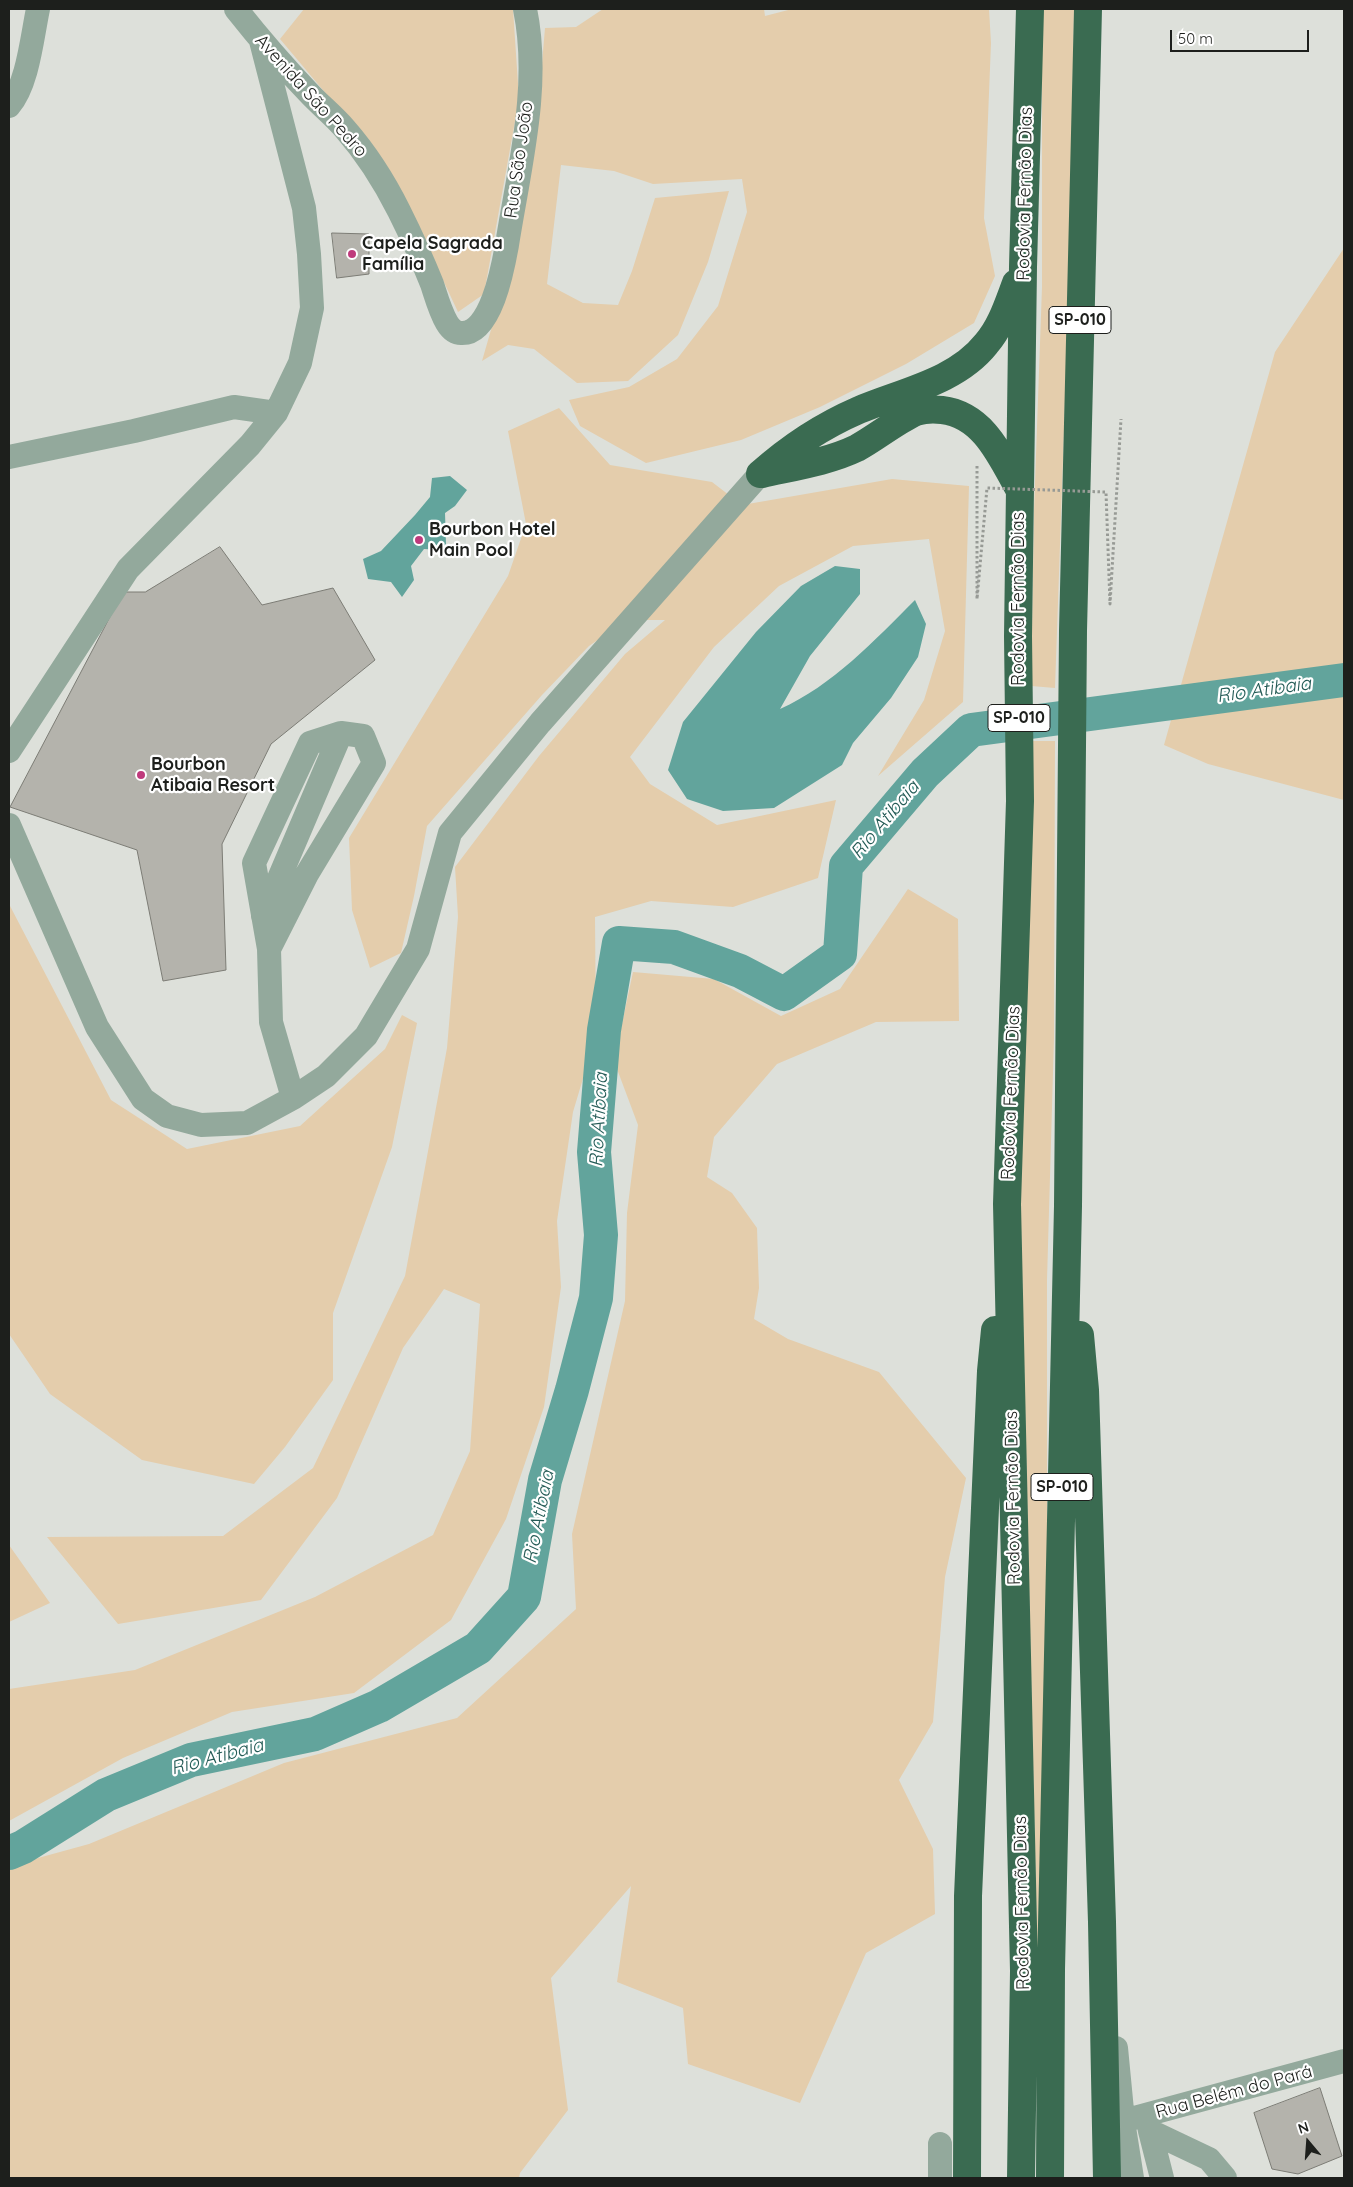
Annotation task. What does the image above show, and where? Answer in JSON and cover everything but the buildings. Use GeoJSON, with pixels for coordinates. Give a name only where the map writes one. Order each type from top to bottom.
{"type":"FeatureCollection","features":[{"type":"Feature","properties":{"kind":"highway","name":"Rodovia Fernão Dias"},"geometry":{"type":"LineString","coordinates":[[1021,2178],[1024,1971],[1007,1204],[1020,801],[1018,636],[1022,267],[1030,9]]}},
{"type":"Feature","properties":{"kind":"highway","name":"Rodovia Fernão Dias"},"geometry":{"type":"LineString","coordinates":[[1050,2178],[1051,1969],[1068,1206],[1073,631],[1088,9]]}},
{"type":"Feature","properties":{"kind":"highway"},"geometry":{"type":"LineString","coordinates":[[760,474],[786,450],[818,430],[857,411],[939,379],[965,365],[986,344],[1001,320],[1022,267]]}},
{"type":"Feature","properties":{"kind":"highway"},"geometry":{"type":"LineString","coordinates":[[760,474],[824,460],[856,448],[916,412],[931,409],[947,411],[962,416],[976,425],[991,440],[1020,490]]}},
{"type":"Feature","properties":{"kind":"highway"},"geometry":{"type":"LineString","coordinates":[[967,2178],[968,1896],[991,1371],[1007,1204]]}},
{"type":"Feature","properties":{"kind":"highway"},"geometry":{"type":"LineString","coordinates":[[1068,1206],[1085,1390],[1102,1922],[1107,2178]]}},
{"type":"Feature","properties":{"kind":"street"},"geometry":{"type":"LineString","coordinates":[[9,106],[18,94],[38,9]]}},
{"type":"Feature","properties":{"kind":"street","name":"Avenida São Pedro"},"geometry":{"type":"LineString","coordinates":[[236,9],[261,42],[346,129],[399,210],[427,271],[447,323],[453,330],[461,333],[470,331]]}},
{"type":"Feature","properties":{"kind":"street","name":"Rua São João"},"geometry":{"type":"LineString","coordinates":[[470,331],[486,316],[496,294],[504,266],[523,145],[531,76],[529,30],[524,9]]}},
{"type":"Feature","properties":{"kind":"street"},"geometry":{"type":"LineString","coordinates":[[9,751],[128,569],[250,445],[276,413],[300,363],[312,308],[310,263],[304,208],[261,42]]}},
{"type":"Feature","properties":{"kind":"street"},"geometry":{"type":"LineString","coordinates":[[9,456],[134,431],[234,407],[276,413]]}},
{"type":"Feature","properties":{"kind":"street"},"geometry":{"type":"LineString","coordinates":[[9,825],[97,1027],[143,1100],[168,1116],[201,1125],[247,1123],[292,1098],[326,1076],[366,1036],[418,949],[450,833],[540,723],[760,474]]}},
{"type":"Feature","properties":{"kind":"street"},"geometry":{"type":"LineString","coordinates":[[269,949],[307,874],[374,763],[363,736],[341,733],[263,916],[269,949],[271,1022],[292,1098]]}},
{"type":"Feature","properties":{"kind":"street"},"geometry":{"type":"LineString","coordinates":[[1102,1922],[1123,2121],[1132,2178]]}},
{"type":"Feature","properties":{"kind":"street","name":"Rua Belém do Pará"},"geometry":{"type":"LineString","coordinates":[[1123,2121],[1148,2123],[1344,2061]]}},
{"type":"Feature","properties":{"kind":"street"},"geometry":{"type":"LineString","coordinates":[[1148,2123],[1162,2178]]}},
{"type":"Feature","properties":{"kind":"street"},"geometry":{"type":"LineString","coordinates":[[1148,2123],[1209,2160],[1225,2178]]}},
{"type":"Feature","properties":{"kind":"street"},"geometry":{"type":"LineString","coordinates":[[940,2144],[940,2178]]}},
{"type":"Feature","properties":{"kind":"path"},"geometry":{"type":"LineString","coordinates":[[977,466],[977,599],[987,488],[1106,492],[1110,604],[1121,419]]}},
{"type":"Feature","properties":{"kind":"shaded area"},"geometry":{"type":"Polygon","coordinates":[[[304,9],[513,9],[519,99],[484,294],[458,312],[411,212],[375,152],[280,39],[304,9]]]}},
{"type":"Feature","properties":{"kind":"shaded area"},"geometry":{"type":"Polygon","coordinates":[[[603,9],[764,9],[765,16],[792,9],[989,9],[991,43],[984,218],[995,276],[974,323],[906,364],[820,407],[741,440],[646,463],[580,426],[569,400],[629,387],[677,359],[718,306],[747,212],[742,179],[653,184],[614,171],[561,165],[547,284],[583,303],[618,305],[632,271],[655,198],[729,191],[708,262],[678,335],[628,381],[577,383],[534,349],[508,345],[482,361],[497,309],[540,87],[545,28],[576,27],[603,9]]]}},
{"type":"Feature","properties":{"kind":"shaded area"},"geometry":{"type":"Polygon","coordinates":[[[1042,9],[1074,9],[1069,287],[1055,688],[1031,686],[1034,511],[1042,287],[1042,9]]]}},
{"type":"Feature","properties":{"kind":"shaded area"},"geometry":{"type":"Polygon","coordinates":[[[1344,248],[1344,800],[1208,764],[1164,745],[1275,352],[1344,248]]]}},
{"type":"Feature","properties":{"kind":"shaded area"},"geometry":{"type":"Polygon","coordinates":[[[559,408],[610,465],[712,482],[742,505],[892,479],[969,486],[963,702],[878,776],[924,700],[945,631],[929,539],[853,546],[779,586],[714,647],[630,757],[650,784],[717,825],[836,800],[818,878],[733,907],[651,901],[595,917],[596,1035],[573,1112],[557,1221],[561,1287],[544,1407],[506,1519],[451,1620],[354,1693],[232,1712],[123,1758],[9,1821],[9,1689],[135,1670],[315,1597],[433,1535],[470,1451],[480,1304],[444,1289],[403,1348],[337,1498],[261,1600],[118,1624],[47,1537],[223,1536],[313,1468],[405,1276],[447,1048],[458,917],[455,867],[539,756],[625,654],[665,620],[627,620],[589,646],[542,695],[427,826],[401,953],[370,968],[352,910],[349,838],[508,576],[526,524],[508,431],[559,408]]]}},
{"type":"Feature","properties":{"kind":"shaded area"},"geometry":{"type":"Polygon","coordinates":[[[1030,741],[1055,741],[1054,1038],[1047,1280],[1047,1553],[1038,1987],[1020,1184],[1030,741]]]}},
{"type":"Feature","properties":{"kind":"shaded area"},"geometry":{"type":"Polygon","coordinates":[[[908,889],[958,919],[959,1021],[876,1022],[777,1064],[714,1137],[707,1177],[732,1193],[757,1228],[759,1288],[754,1319],[788,1339],[879,1372],[966,1478],[945,1577],[933,1722],[899,1780],[933,1849],[935,1914],[866,1953],[800,2103],[688,2064],[683,2008],[617,1982],[631,1886],[551,1978],[568,2110],[520,2173],[519,2178],[9,2178],[9,1866],[89,1844],[284,1763],[457,1718],[576,1609],[572,1534],[625,1301],[627,1213],[638,1125],[614,1061],[633,972],[714,979],[781,1016],[840,989],[908,889]]]}},
{"type":"Feature","properties":{"kind":"shaded area"},"geometry":{"type":"Polygon","coordinates":[[[9,904],[111,1100],[187,1149],[300,1126],[385,1049],[402,1015],[417,1023],[392,1147],[333,1313],[333,1380],[285,1447],[254,1484],[142,1460],[50,1394],[9,1334],[9,904]]]}},
{"type":"Feature","properties":{"kind":"shaded area"},"geometry":{"type":"Polygon","coordinates":[[[9,1545],[50,1603],[9,1622],[9,1545]]]}},
{"type":"Feature","properties":{"kind":"water","name":"Bourbon Hotel Main Pool"},"geometry":{"type":"Polygon","coordinates":[[[450,476],[467,490],[455,506],[445,513],[446,544],[440,550],[424,549],[411,566],[414,580],[402,597],[391,582],[368,579],[363,559],[381,551],[415,515],[430,497],[432,478],[450,476]]]}},
{"type":"Feature","properties":{"kind":"water"},"geometry":{"type":"Polygon","coordinates":[[[835,566],[860,569],[860,594],[810,656],[780,709],[817,688],[835,675],[915,600],[926,624],[918,657],[891,698],[853,743],[842,765],[774,808],[723,811],[687,799],[668,770],[683,722],[756,632],[801,586],[835,566]]]}},
{"type":"Feature","properties":{"kind":"waterway","name":"Rio Atibaia"},"geometry":{"type":"LineString","coordinates":[[9,1853],[23,1847],[106,1795],[191,1760],[315,1734],[379,1706],[478,1648],[524,1597],[545,1480],[572,1390],[596,1298],[601,1235],[594,1152],[604,1030],[619,943],[674,947],[740,971],[784,994],[840,954],[846,866],[925,773],[971,730],[1344,680]]}},
{"type":"Feature","properties":{"kind":"place","name":"Capela Sagrada Família"},"geometry":{"type":"Point","coordinates":[352,254]}},
{"type":"Feature","properties":{"kind":"place","name":"Bourbon Hotel Main Pool"},"geometry":{"type":"Point","coordinates":[419,540]}},
{"type":"Feature","properties":{"kind":"place","name":"Bourbon Atibaia Resort"},"geometry":{"type":"Point","coordinates":[141,775]}}]}
